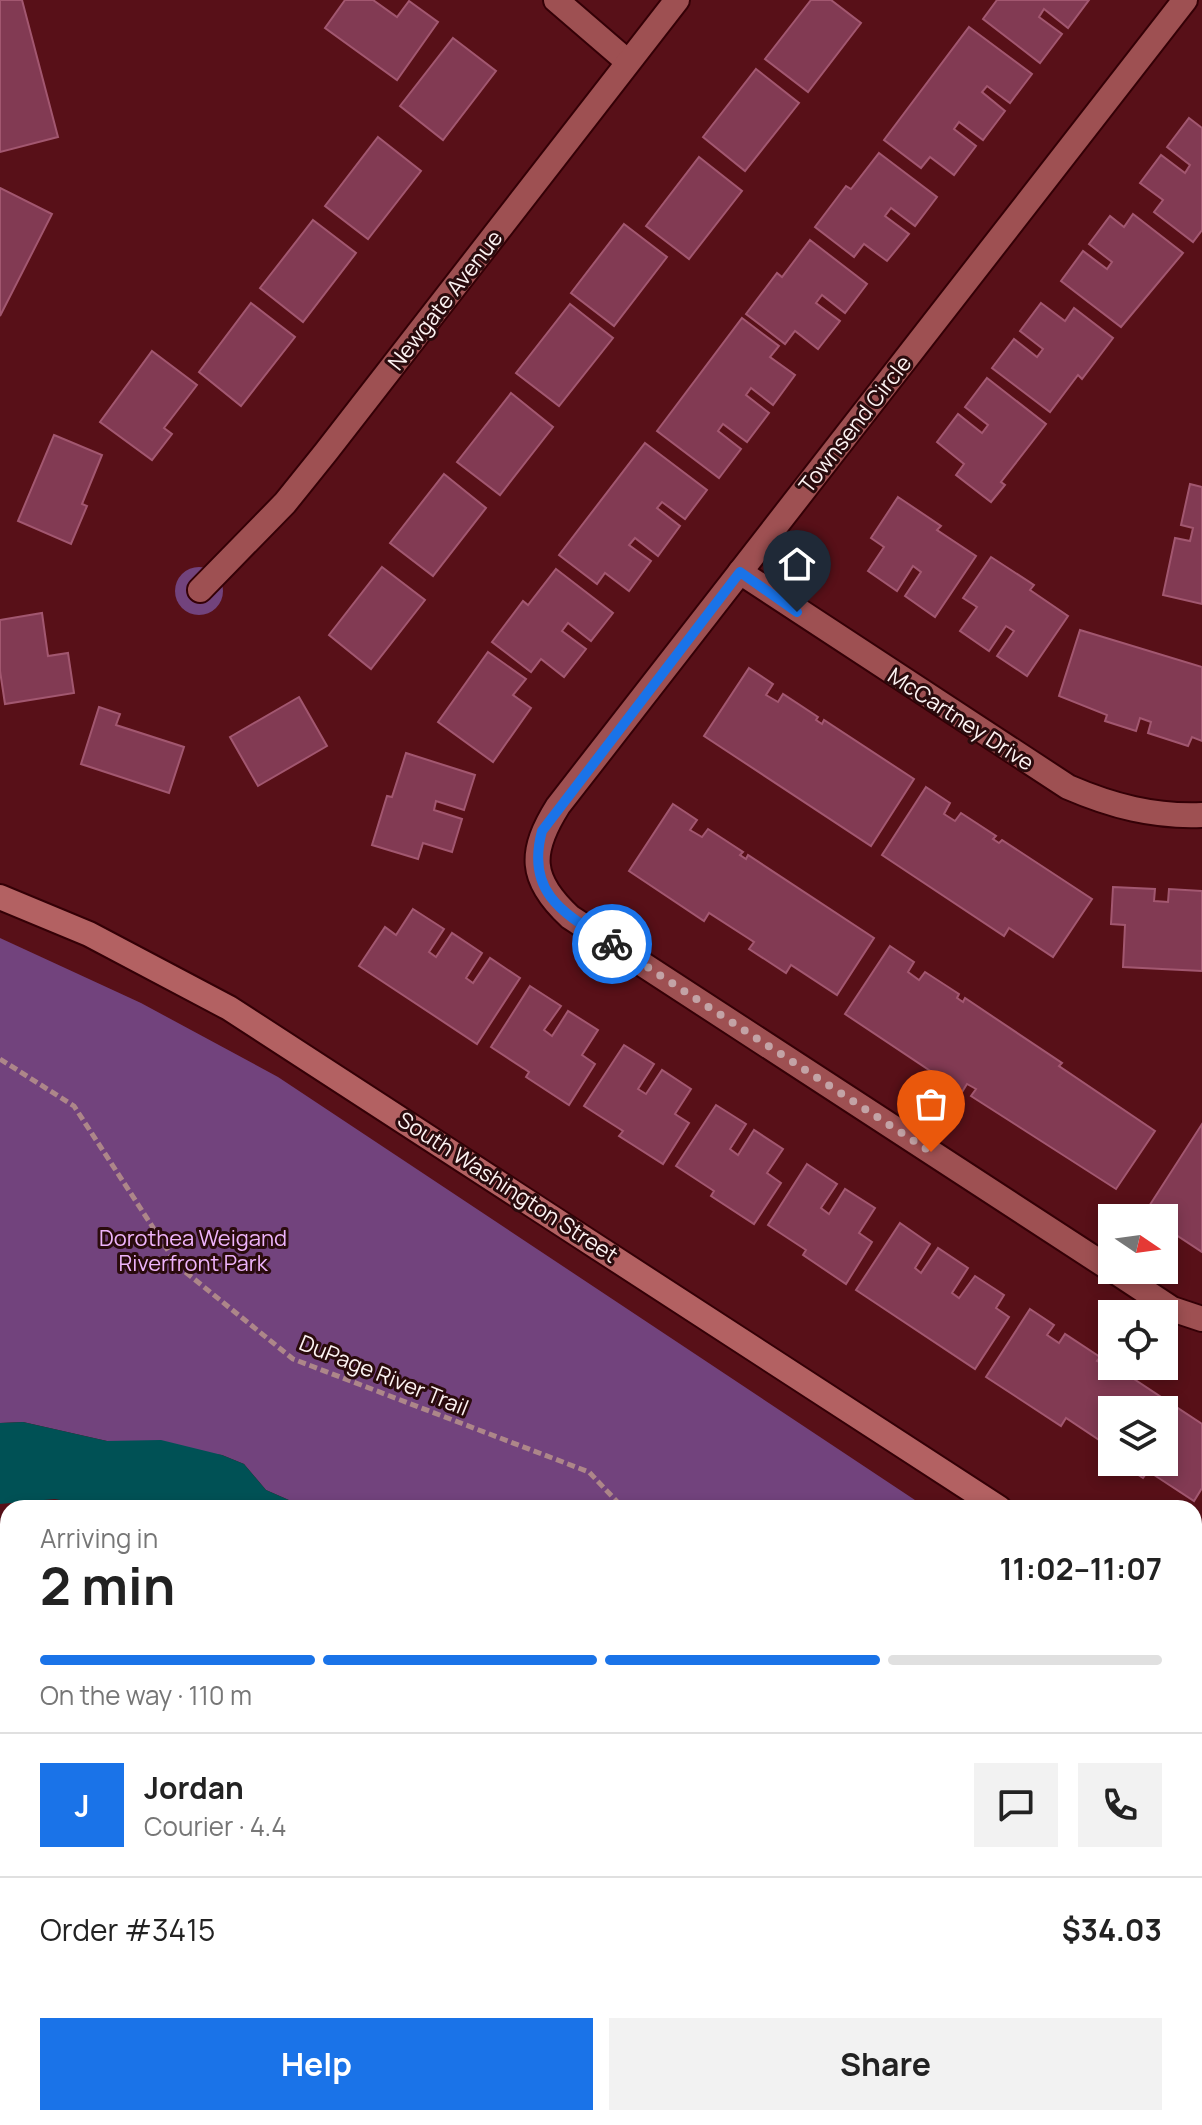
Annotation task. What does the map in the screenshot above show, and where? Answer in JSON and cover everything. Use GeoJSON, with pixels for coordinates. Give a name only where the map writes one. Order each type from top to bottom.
{"type":"FeatureCollection","features":[{"type":"Feature","properties":{"kind":"main road","name":"South Washington Street"},"geometry":{"type":"LineString","coordinates":[[0,897],[89,934],[229,1008],[987,1500]]}},
{"type":"Feature","properties":{"kind":"street"},"geometry":{"type":"LineString","coordinates":[[556,0],[628,62]]}},
{"type":"Feature","properties":{"kind":"street","name":"Newgate Avenue"},"geometry":{"type":"LineString","coordinates":[[200,590],[285,503],[677,0]]}},
{"type":"Feature","properties":{"kind":"street","name":"Townsend Circle"},"geometry":{"type":"LineString","coordinates":[[1098,1261],[570,917],[551,899],[541,881],[537,851],[542,831],[1185,0]]}},
{"type":"Feature","properties":{"kind":"street","name":"McCartney Drive"},"geometry":{"type":"LineString","coordinates":[[740,572],[1068,787],[1126,809],[1177,816],[1202,815]]}},
{"type":"Feature","properties":{"kind":"street","name":"Townsend Circle"},"geometry":{"type":"LineString","coordinates":[[1134,1284],[1172,1309],[1202,1319]]}},
{"type":"Feature","properties":{"kind":"path","name":"DuPage River Trail"},"geometry":{"type":"LineString","coordinates":[[0,1059],[74,1106],[178,1266],[293,1359],[589,1472],[615,1500]]}},
{"type":"Feature","properties":{"kind":"green space"},"geometry":{"type":"Polygon","coordinates":[[[199,567],[216,574],[223,591],[216,608],[199,615],[182,608],[175,591],[182,574],[199,567]]]}},
{"type":"Feature","properties":{"kind":"green space","name":"Dorothea Weigand Riverfront Park"},"geometry":{"type":"Polygon","coordinates":[[[0,938],[141,1003],[278,1077],[915,1500],[289,1500],[266,1490],[244,1464],[222,1455],[107,1441],[23,1422],[0,1423],[0,938]]]}},
{"type":"Feature","properties":{"kind":"water"},"geometry":{"type":"Polygon","coordinates":[[[23,1422],[107,1441],[161,1440],[222,1455],[244,1464],[266,1490],[289,1500],[0,1500],[0,1423],[23,1422]]]}},
{"type":"Feature","properties":{"kind":"building"},"geometry":{"type":"Polygon","coordinates":[[[0,0],[22,0],[58,137],[0,152],[0,0]]]}},
{"type":"Feature","properties":{"kind":"building"},"geometry":{"type":"Polygon","coordinates":[[[345,0],[373,0],[397,17],[409,1],[438,22],[397,80],[325,28],[345,0]]]}},
{"type":"Feature","properties":{"kind":"building"},"geometry":{"type":"Polygon","coordinates":[[[811,0],[831,0],[861,23],[808,92],[765,59],[811,0]]]}},
{"type":"Feature","properties":{"kind":"building"},"geometry":{"type":"Polygon","coordinates":[[[997,0],[1089,0],[1068,28],[1044,9],[1039,17],[1062,34],[1040,63],[983,19],[997,0]]]}},
{"type":"Feature","properties":{"kind":"building"},"geometry":{"type":"Polygon","coordinates":[[[969,27],[1032,74],[1010,103],[987,86],[982,92],[1005,111],[983,140],[959,122],[954,129],[976,146],[954,175],[930,157],[921,168],[884,140],[969,27]]]}},
{"type":"Feature","properties":{"kind":"building"},"geometry":{"type":"Polygon","coordinates":[[[453,38],[496,71],[443,140],[400,106],[453,38]]]}},
{"type":"Feature","properties":{"kind":"building"},"geometry":{"type":"Polygon","coordinates":[[[756,69],[799,103],[745,171],[703,137],[756,69]]]}},
{"type":"Feature","properties":{"kind":"building"},"geometry":{"type":"Polygon","coordinates":[[[1189,118],[1202,128],[1202,230],[1193,242],[1154,212],[1163,200],[1140,183],[1161,155],[1185,173],[1190,165],[1167,147],[1189,118]]]}},
{"type":"Feature","properties":{"kind":"building"},"geometry":{"type":"Polygon","coordinates":[[[378,137],[421,171],[368,239],[325,206],[378,137]]]}},
{"type":"Feature","properties":{"kind":"building"},"geometry":{"type":"Polygon","coordinates":[[[879,153],[937,197],[915,226],[891,208],[885,216],[909,234],[887,261],[864,244],[854,257],[815,227],[846,186],[851,189],[879,153]]]}},
{"type":"Feature","properties":{"kind":"building"},"geometry":{"type":"Polygon","coordinates":[[[699,157],[742,191],[689,259],[646,226],[699,157]]]}},
{"type":"Feature","properties":{"kind":"building"},"geometry":{"type":"Polygon","coordinates":[[[0,188],[52,214],[0,316],[0,188]]]}},
{"type":"Feature","properties":{"kind":"building"},"geometry":{"type":"Polygon","coordinates":[[[1133,214],[1183,253],[1121,327],[1061,281],[1083,251],[1107,269],[1112,262],[1089,244],[1110,216],[1124,227],[1133,214]]]}},
{"type":"Feature","properties":{"kind":"building"},"geometry":{"type":"Polygon","coordinates":[[[313,220],[356,253],[303,322],[260,288],[313,220]]]}},
{"type":"Feature","properties":{"kind":"building"},"geometry":{"type":"Polygon","coordinates":[[[624,224],[667,257],[614,326],[571,293],[624,224]]]}},
{"type":"Feature","properties":{"kind":"building"},"geometry":{"type":"Polygon","coordinates":[[[810,240],[867,284],[845,313],[822,295],[816,303],[840,321],[818,349],[795,331],[785,344],[746,314],[777,273],[782,277],[810,240]]]}},
{"type":"Feature","properties":{"kind":"building"},"geometry":{"type":"Polygon","coordinates":[[[251,303],[295,337],[241,406],[199,372],[251,303]]]}},
{"type":"Feature","properties":{"kind":"building"},"geometry":{"type":"Polygon","coordinates":[[[1041,303],[1065,321],[1074,308],[1113,338],[1082,379],[1078,375],[1050,412],[992,368],[1014,339],[1037,357],[1043,349],[1020,331],[1041,303]]]}},
{"type":"Feature","properties":{"kind":"building"},"geometry":{"type":"Polygon","coordinates":[[[570,304],[613,338],[559,406],[516,373],[570,304]]]}},
{"type":"Feature","properties":{"kind":"building"},"geometry":{"type":"Polygon","coordinates":[[[742,318],[779,346],[770,357],[795,375],[773,405],[751,388],[746,395],[769,413],[747,442],[723,424],[718,431],[741,449],[719,478],[657,431],[742,318]]]}},
{"type":"Feature","properties":{"kind":"building"},"geometry":{"type":"Polygon","coordinates":[[[152,351],[197,385],[164,428],[172,434],[152,460],[100,422],[152,351]]]}},
{"type":"Feature","properties":{"kind":"building"},"geometry":{"type":"Polygon","coordinates":[[[987,378],[1046,424],[1001,482],[1005,485],[991,502],[956,475],[964,464],[937,442],[958,414],[982,433],[988,425],[965,407],[987,378]]]}},
{"type":"Feature","properties":{"kind":"building"},"geometry":{"type":"Polygon","coordinates":[[[511,393],[553,427],[500,495],[457,462],[511,393]]]}},
{"type":"Feature","properties":{"kind":"building"},"geometry":{"type":"Polygon","coordinates":[[[54,435],[102,455],[82,504],[87,506],[71,544],[18,521],[54,435]]]}},
{"type":"Feature","properties":{"kind":"building"},"geometry":{"type":"Polygon","coordinates":[[[645,443],[707,490],[685,519],[662,502],[657,508],[680,526],[658,556],[635,538],[629,545],[651,561],[629,591],[605,573],[597,584],[559,555],[645,443]]]}},
{"type":"Feature","properties":{"kind":"building"},"geometry":{"type":"Polygon","coordinates":[[[444,474],[486,508],[433,576],[390,543],[444,474]]]}},
{"type":"Feature","properties":{"kind":"building"},"geometry":{"type":"Polygon","coordinates":[[[1190,484],[1202,487],[1202,604],[1163,595],[1175,538],[1190,541],[1193,528],[1181,525],[1190,484]]]}},
{"type":"Feature","properties":{"kind":"building"},"geometry":{"type":"Polygon","coordinates":[[[898,497],[941,526],[937,530],[976,556],[935,617],[905,596],[921,572],[913,566],[897,591],[868,571],[884,547],[871,538],[898,497]]]}},
{"type":"Feature","properties":{"kind":"building"},"geometry":{"type":"Polygon","coordinates":[[[991,557],[1034,585],[1030,590],[1068,616],[1027,676],[997,656],[1014,631],[1006,626],[989,651],[960,631],[977,607],[963,598],[991,557]]]}},
{"type":"Feature","properties":{"kind":"building"},"geometry":{"type":"Polygon","coordinates":[[[382,567],[425,600],[371,669],[329,635],[382,567]]]}},
{"type":"Feature","properties":{"kind":"building"},"geometry":{"type":"Polygon","coordinates":[[[556,569],[613,613],[591,641],[568,623],[562,631],[586,649],[564,677],[541,659],[531,672],[492,642],[523,601],[528,605],[556,569]]]}},
{"type":"Feature","properties":{"kind":"building"},"geometry":{"type":"Polygon","coordinates":[[[42,613],[48,656],[68,653],[74,693],[5,704],[0,671],[0,620],[42,613]]]}},
{"type":"Feature","properties":{"kind":"building"},"geometry":{"type":"Polygon","coordinates":[[[1080,630],[1202,667],[1202,741],[1192,737],[1188,746],[1148,733],[1151,722],[1140,718],[1136,731],[1105,721],[1107,715],[1059,696],[1080,630]]]}},
{"type":"Feature","properties":{"kind":"building"},"geometry":{"type":"Polygon","coordinates":[[[488,652],[526,679],[513,695],[531,708],[493,762],[438,722],[488,652]]]}},
{"type":"Feature","properties":{"kind":"building"},"geometry":{"type":"Polygon","coordinates":[[[749,668],[773,684],[766,695],[778,702],[783,694],[818,717],[816,720],[822,724],[824,720],[914,779],[871,846],[704,736],[749,668]]]}},
{"type":"Feature","properties":{"kind":"building"},"geometry":{"type":"Polygon","coordinates":[[[299,697],[327,746],[258,786],[230,737],[299,697]]]}},
{"type":"Feature","properties":{"kind":"building"},"geometry":{"type":"Polygon","coordinates":[[[99,707],[120,714],[116,725],[184,747],[169,793],[81,764],[99,707]]]}},
{"type":"Feature","properties":{"kind":"building"},"geometry":{"type":"Polygon","coordinates":[[[406,753],[475,775],[464,810],[436,801],[434,810],[462,819],[452,852],[423,843],[418,859],[372,845],[387,796],[392,797],[406,753]]]}},
{"type":"Feature","properties":{"kind":"building"},"geometry":{"type":"Polygon","coordinates":[[[926,787],[950,803],[944,814],[955,821],[961,813],[996,836],[993,839],[999,843],[1002,840],[1092,899],[1053,957],[1009,928],[1004,936],[882,855],[926,787]]]}},
{"type":"Feature","properties":{"kind":"building"},"geometry":{"type":"Polygon","coordinates":[[[673,804],[697,820],[690,830],[702,837],[708,829],[743,852],[740,855],[746,859],[748,855],[874,938],[837,995],[791,965],[786,973],[749,949],[754,942],[709,913],[704,921],[629,871],[673,804]]]}},
{"type":"Feature","properties":{"kind":"building"},"geometry":{"type":"Polygon","coordinates":[[[1113,887],[1155,889],[1154,901],[1168,902],[1169,889],[1202,891],[1202,971],[1123,967],[1125,925],[1111,924],[1113,887]]]}},
{"type":"Feature","properties":{"kind":"building"},"geometry":{"type":"Polygon","coordinates":[[[413,909],[444,929],[429,952],[436,957],[452,933],[482,953],[466,978],[473,983],[490,958],[520,978],[477,1044],[359,966],[385,927],[396,935],[413,909]]]}},
{"type":"Feature","properties":{"kind":"building"},"geometry":{"type":"Polygon","coordinates":[[[890,946],[914,962],[908,972],[919,980],[925,972],[959,994],[957,998],[963,1002],[965,998],[1062,1063],[1059,1066],[1155,1131],[1116,1189],[971,1096],[976,1089],[967,1084],[962,1092],[845,1014],[890,946]]]}},
{"type":"Feature","properties":{"kind":"building"},"geometry":{"type":"Polygon","coordinates":[[[530,986],[561,1006],[544,1030],[552,1036],[568,1011],[598,1030],[582,1055],[595,1064],[569,1105],[526,1077],[529,1072],[491,1047],[530,986]]]}},
{"type":"Feature","properties":{"kind":"building"},"geometry":{"type":"Polygon","coordinates":[[[624,1045],[654,1064],[638,1089],[646,1094],[662,1070],[691,1089],[675,1114],[689,1123],[663,1164],[619,1136],[623,1131],[584,1106],[624,1045]]]}},
{"type":"Feature","properties":{"kind":"building"},"geometry":{"type":"Polygon","coordinates":[[[716,1105],[746,1124],[730,1149],[738,1155],[754,1130],[783,1149],[767,1173],[781,1183],[754,1224],[711,1196],[714,1191],[676,1166],[716,1105]]]}},
{"type":"Feature","properties":{"kind":"building"},"geometry":{"type":"Polygon","coordinates":[[[1202,1124],[1202,1252],[1178,1236],[1178,1204],[1150,1204],[1202,1124]]]}},
{"type":"Feature","properties":{"kind":"building"},"geometry":{"type":"Polygon","coordinates":[[[807,1164],[837,1184],[821,1208],[829,1214],[845,1189],[875,1208],[859,1233],[872,1242],[846,1284],[803,1255],[806,1250],[768,1225],[807,1164]]]}},
{"type":"Feature","properties":{"kind":"building"},"geometry":{"type":"Polygon","coordinates":[[[900,1223],[930,1244],[915,1268],[921,1273],[938,1248],[968,1268],[952,1293],[959,1298],[975,1276],[1004,1295],[996,1308],[1009,1317],[975,1369],[856,1290],[900,1223]]]}},
{"type":"Feature","properties":{"kind":"building"},"geometry":{"type":"Polygon","coordinates":[[[1030,1309],[1054,1325],[1047,1335],[1059,1343],[1065,1334],[1098,1356],[1098,1380],[1135,1380],[1160,1396],[1098,1396],[1098,1439],[1066,1418],[1061,1426],[986,1377],[1030,1309]]]}},
{"type":"Feature","properties":{"kind":"building"},"geometry":{"type":"Polygon","coordinates":[[[1178,1408],[1202,1424],[1202,1488],[1192,1500],[1156,1476],[1178,1476],[1178,1408]]]}},
{"type":"Feature","properties":{"kind":"way so far"},"geometry":{"type":"LineString","coordinates":[[612,944],[931,1152]]}},
{"type":"Feature","properties":{"kind":"route"},"geometry":{"type":"LineString","coordinates":[[612,944],[570,917],[551,899],[541,881],[536,862],[542,831],[558,806],[740,572],[797,612]]}}]}
